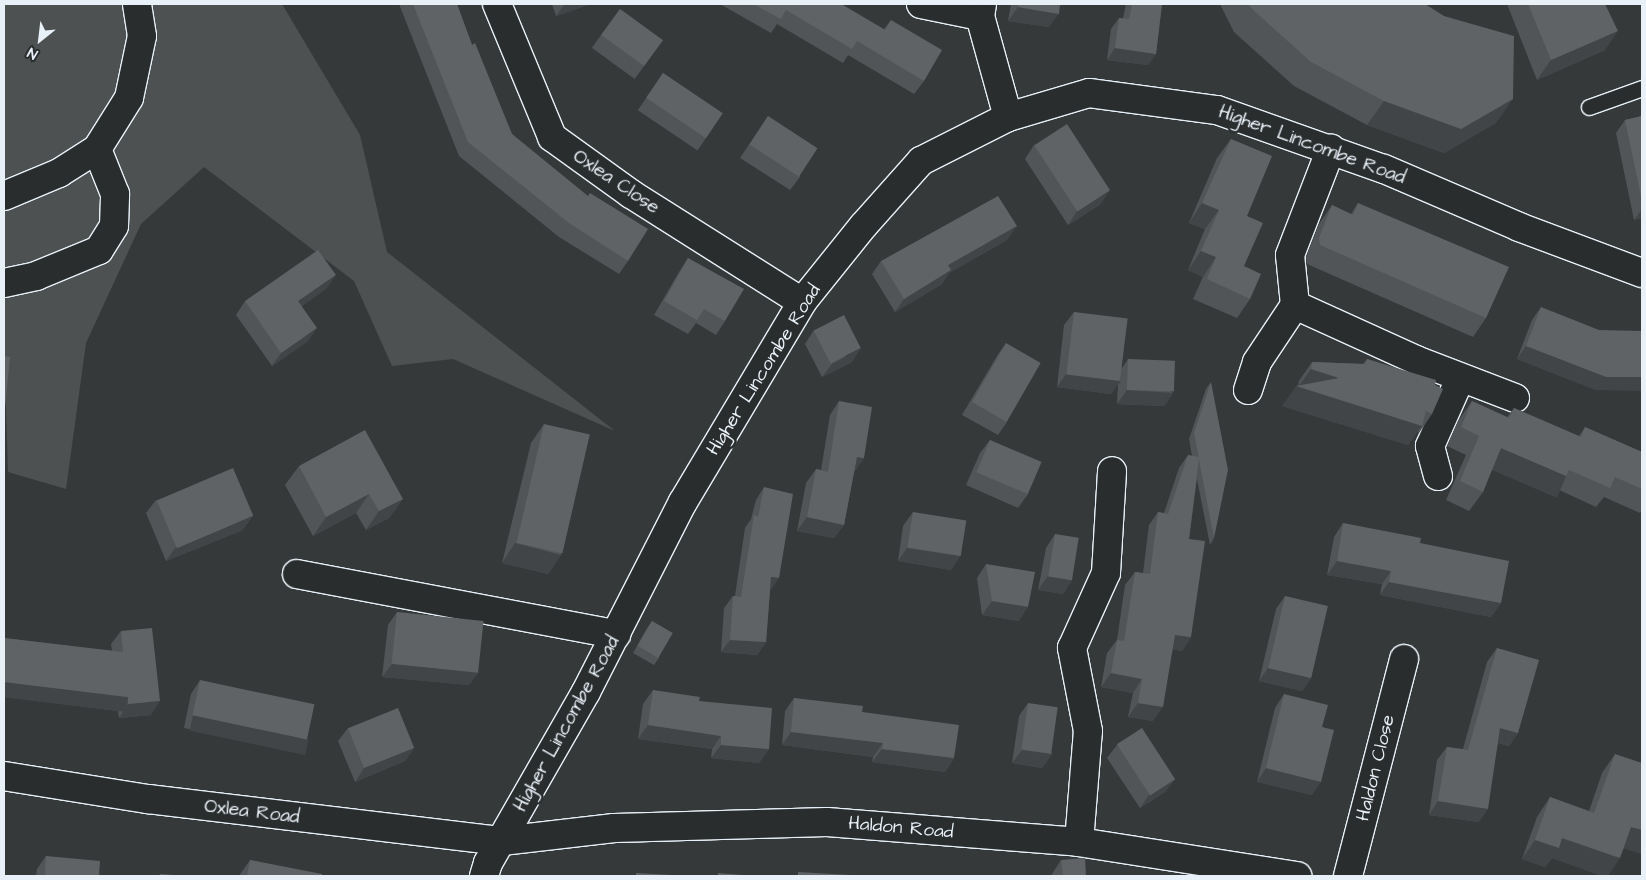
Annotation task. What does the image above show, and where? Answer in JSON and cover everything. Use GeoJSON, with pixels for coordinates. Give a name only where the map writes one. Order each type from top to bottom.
{"type":"FeatureCollection","features":[{"type":"Feature","properties":{"kind":"street"},"geometry":{"type":"LineString","coordinates":[[4,196],[59,173],[97,149],[129,98],[142,36],[137,4]]}},
{"type":"Feature","properties":{"kind":"street","name":"Oxlea Close"},"geometry":{"type":"LineString","coordinates":[[498,4],[552,137],[631,194],[802,302]]}},
{"type":"Feature","properties":{"kind":"street"},"geometry":{"type":"LineString","coordinates":[[921,4],[981,10],[1008,118]]}},
{"type":"Feature","properties":{"kind":"street","name":"Higher Lincombe Road"},"geometry":{"type":"LineString","coordinates":[[484,876],[616,634],[683,502],[802,302],[864,225],[921,161],[1008,118],[1090,93],[1217,110],[1332,149],[1519,227],[1642,273]]}},
{"type":"Feature","properties":{"kind":"street"},"geometry":{"type":"LineString","coordinates":[[4,283],[36,276],[99,250],[114,226],[115,194],[97,149]]}},
{"type":"Feature","properties":{"kind":"street"},"geometry":{"type":"LineString","coordinates":[[1248,390],[1257,362],[1296,306],[1290,255],[1332,149]]}},
{"type":"Feature","properties":{"kind":"street"},"geometry":{"type":"LineString","coordinates":[[1296,306],[1460,378],[1515,398]]}},
{"type":"Feature","properties":{"kind":"street"},"geometry":{"type":"LineString","coordinates":[[1438,476],[1430,446],[1460,378]]}},
{"type":"Feature","properties":{"kind":"street"},"geometry":{"type":"LineString","coordinates":[[1079,842],[1088,731],[1072,648],[1106,573],[1112,471]]}},
{"type":"Feature","properties":{"kind":"street"},"geometry":{"type":"LineString","coordinates":[[297,574],[616,634]]}},
{"type":"Feature","properties":{"kind":"street","name":"Haldon Close"},"geometry":{"type":"LineString","coordinates":[[1348,876],[1404,659]]}},
{"type":"Feature","properties":{"kind":"street","name":"Oxlea Road"},"geometry":{"type":"LineString","coordinates":[[4,776],[148,799],[502,841]]}},
{"type":"Feature","properties":{"kind":"street","name":"Haldon Road"},"geometry":{"type":"LineString","coordinates":[[502,841],[614,828],[827,822],[1079,842],[1297,876]]}},
{"type":"Feature","properties":{"kind":"lane"},"geometry":{"type":"LineString","coordinates":[[1590,107],[1642,88]]}},
{"type":"Feature","properties":{"kind":"shaded area"},"geometry":{"type":"Polygon","coordinates":[[[4,4],[282,4],[360,135],[387,252],[615,431],[453,359],[392,366],[354,281],[204,167],[141,224],[86,343],[66,489],[8,472],[4,349],[4,4]]]}},
{"type":"Feature","properties":{"kind":"building"},"geometry":{"type":"Polygon","coordinates":[[[413,4],[457,4],[472,45],[475,43],[512,134],[588,196],[590,193],[648,229],[628,261],[569,223],[468,142],[413,4]]]}},
{"type":"Feature","properties":{"kind":"building"},"geometry":{"type":"Polygon","coordinates":[[[753,4],[841,4],[885,30],[891,20],[942,50],[924,81],[857,41],[852,49],[786,10],[781,19],[753,4]]]}},
{"type":"Feature","properties":{"kind":"building"},"geometry":{"type":"Polygon","coordinates":[[[1018,4],[1060,4],[1059,14],[1018,7],[1018,4]]]}},
{"type":"Feature","properties":{"kind":"building"},"geometry":{"type":"Polygon","coordinates":[[[1132,4],[1162,4],[1156,54],[1115,48],[1119,18],[1129,19],[1132,4]]]}},
{"type":"Feature","properties":{"kind":"building"},"geometry":{"type":"Polygon","coordinates":[[[1249,4],[1425,4],[1444,16],[1514,36],[1513,99],[1461,129],[1384,101],[1311,62],[1251,8],[1249,4]]]}},
{"type":"Feature","properties":{"kind":"building"},"geometry":{"type":"Polygon","coordinates":[[[1528,4],[1605,4],[1618,31],[1551,60],[1528,4]]]}},
{"type":"Feature","properties":{"kind":"building"},"geometry":{"type":"Polygon","coordinates":[[[620,9],[663,40],[644,66],[601,35],[620,9]]]}},
{"type":"Feature","properties":{"kind":"building"},"geometry":{"type":"Polygon","coordinates":[[[663,73],[723,113],[706,138],[646,98],[663,73]]]}},
{"type":"Feature","properties":{"kind":"building"},"geometry":{"type":"Polygon","coordinates":[[[768,116],[817,148],[799,177],[749,145],[768,116]]]}},
{"type":"Feature","properties":{"kind":"building"},"geometry":{"type":"Polygon","coordinates":[[[1642,116],[1642,201],[1625,120],[1642,116]]]}},
{"type":"Feature","properties":{"kind":"building"},"geometry":{"type":"Polygon","coordinates":[[[1067,124],[1110,190],[1077,211],[1034,145],[1067,124]]]}},
{"type":"Feature","properties":{"kind":"building"},"geometry":{"type":"Polygon","coordinates":[[[1231,139],[1272,156],[1247,216],[1263,223],[1244,266],[1261,274],[1250,299],[1207,279],[1216,257],[1201,251],[1219,210],[1202,203],[1231,139]]]}},
{"type":"Feature","properties":{"kind":"building"},"geometry":{"type":"Polygon","coordinates":[[[998,196],[1017,226],[948,265],[951,270],[904,299],[881,261],[998,196]]]}},
{"type":"Feature","properties":{"kind":"building"},"geometry":{"type":"Polygon","coordinates":[[[1358,203],[1509,267],[1486,318],[1320,245],[1319,238],[1332,205],[1353,215],[1358,203]]]}},
{"type":"Feature","properties":{"kind":"building"},"geometry":{"type":"Polygon","coordinates":[[[318,250],[336,275],[298,301],[317,328],[281,353],[245,301],[318,250]]]}},
{"type":"Feature","properties":{"kind":"building"},"geometry":{"type":"Polygon","coordinates":[[[688,258],[744,289],[725,321],[704,309],[697,320],[664,301],[688,258]]]}},
{"type":"Feature","properties":{"kind":"building"},"geometry":{"type":"Polygon","coordinates":[[[1541,307],[1599,330],[1642,331],[1642,377],[1606,377],[1526,346],[1541,307]]]}},
{"type":"Feature","properties":{"kind":"building"},"geometry":{"type":"Polygon","coordinates":[[[1074,312],[1128,319],[1120,381],[1066,375],[1074,312]]]}},
{"type":"Feature","properties":{"kind":"building"},"geometry":{"type":"Polygon","coordinates":[[[844,315],[861,348],[831,363],[814,330],[844,315]]]}},
{"type":"Feature","properties":{"kind":"building"},"geometry":{"type":"Polygon","coordinates":[[[1006,343],[1041,363],[1007,422],[972,402],[1006,343]]]}},
{"type":"Feature","properties":{"kind":"building"},"geometry":{"type":"Polygon","coordinates":[[[4,356],[10,357],[4,418],[4,356]]]}},
{"type":"Feature","properties":{"kind":"building"},"geometry":{"type":"Polygon","coordinates":[[[1128,359],[1175,361],[1174,392],[1127,390],[1128,359]]]}},
{"type":"Feature","properties":{"kind":"building"},"geometry":{"type":"Polygon","coordinates":[[[1367,359],[1436,380],[1435,385],[1443,389],[1432,414],[1426,411],[1422,426],[1296,386],[1339,378],[1311,369],[1312,362],[1365,364],[1367,359]]]}},
{"type":"Feature","properties":{"kind":"building"},"geometry":{"type":"Polygon","coordinates":[[[1211,382],[1228,470],[1214,538],[1194,433],[1211,382]]]}},
{"type":"Feature","properties":{"kind":"building"},"geometry":{"type":"Polygon","coordinates":[[[839,401],[872,407],[864,458],[857,457],[844,525],[807,517],[816,469],[828,472],[839,401]]]}},
{"type":"Feature","properties":{"kind":"building"},"geometry":{"type":"Polygon","coordinates":[[[1472,401],[1509,418],[1514,408],[1581,437],[1585,427],[1642,452],[1642,489],[1615,477],[1610,488],[1569,470],[1566,476],[1501,448],[1483,492],[1460,481],[1479,436],[1461,427],[1472,401]]]}},
{"type":"Feature","properties":{"kind":"building"},"geometry":{"type":"Polygon","coordinates":[[[544,424],[590,435],[562,553],[517,543],[544,424]]]}},
{"type":"Feature","properties":{"kind":"building"},"geometry":{"type":"Polygon","coordinates":[[[365,430],[403,499],[379,511],[369,494],[326,517],[299,466],[365,430]]]}},
{"type":"Feature","properties":{"kind":"building"},"geometry":{"type":"Polygon","coordinates":[[[990,440],[1042,462],[1028,494],[976,472],[990,440]]]}},
{"type":"Feature","properties":{"kind":"building"},"geometry":{"type":"Polygon","coordinates":[[[1188,455],[1199,457],[1189,539],[1205,541],[1191,637],[1175,635],[1163,707],[1138,703],[1142,679],[1111,673],[1117,640],[1124,641],[1135,572],[1150,574],[1158,512],[1168,514],[1188,455]]]}},
{"type":"Feature","properties":{"kind":"building"},"geometry":{"type":"Polygon","coordinates":[[[233,468],[253,516],[177,548],[157,500],[233,468]]]}},
{"type":"Feature","properties":{"kind":"building"},"geometry":{"type":"Polygon","coordinates":[[[764,487],[793,494],[779,578],[771,577],[766,642],[730,640],[733,596],[741,597],[754,515],[758,517],[764,487]]]}},
{"type":"Feature","properties":{"kind":"building"},"geometry":{"type":"Polygon","coordinates":[[[913,512],[966,520],[961,556],[907,548],[913,512]]]}},
{"type":"Feature","properties":{"kind":"building"},"geometry":{"type":"Polygon","coordinates":[[[1343,523],[1421,538],[1420,543],[1509,561],[1501,603],[1389,582],[1391,571],[1337,561],[1343,523]]]}},
{"type":"Feature","properties":{"kind":"building"},"geometry":{"type":"Polygon","coordinates":[[[1055,534],[1079,538],[1072,580],[1048,576],[1055,534]]]}},
{"type":"Feature","properties":{"kind":"building"},"geometry":{"type":"Polygon","coordinates":[[[986,564],[1035,572],[1028,607],[992,601],[986,564]]]}},
{"type":"Feature","properties":{"kind":"building"},"geometry":{"type":"Polygon","coordinates":[[[1285,596],[1328,606],[1311,678],[1268,668],[1285,596]]]}},
{"type":"Feature","properties":{"kind":"building"},"geometry":{"type":"Polygon","coordinates":[[[397,612],[484,621],[478,673],[392,664],[397,612]]]}},
{"type":"Feature","properties":{"kind":"building"},"geometry":{"type":"Polygon","coordinates":[[[652,621],[673,633],[658,658],[638,646],[652,621]]]}},
{"type":"Feature","properties":{"kind":"building"},"geometry":{"type":"Polygon","coordinates":[[[152,628],[160,701],[128,704],[128,697],[4,682],[4,638],[123,652],[121,631],[152,628]]]}},
{"type":"Feature","properties":{"kind":"building"},"geometry":{"type":"Polygon","coordinates":[[[1497,648],[1539,660],[1518,733],[1500,728],[1488,809],[1438,801],[1447,747],[1468,750],[1497,648]]]}},
{"type":"Feature","properties":{"kind":"building"},"geometry":{"type":"Polygon","coordinates":[[[200,680],[314,704],[307,740],[193,715],[200,680]]]}},
{"type":"Feature","properties":{"kind":"building"},"geometry":{"type":"Polygon","coordinates":[[[653,690],[700,697],[699,701],[772,708],[769,749],[721,745],[721,736],[648,725],[653,690]]]}},
{"type":"Feature","properties":{"kind":"building"},"geometry":{"type":"Polygon","coordinates":[[[1284,694],[1328,705],[1322,727],[1334,730],[1321,782],[1266,768],[1284,694]]]}},
{"type":"Feature","properties":{"kind":"building"},"geometry":{"type":"Polygon","coordinates":[[[794,698],[863,706],[862,712],[959,725],[954,758],[882,749],[883,743],[791,732],[794,698]]]}},
{"type":"Feature","properties":{"kind":"building"},"geometry":{"type":"Polygon","coordinates":[[[1028,703],[1058,707],[1051,754],[1021,750],[1028,703]]]}},
{"type":"Feature","properties":{"kind":"building"},"geometry":{"type":"Polygon","coordinates":[[[398,708],[414,748],[364,768],[348,728],[398,708]]]}},
{"type":"Feature","properties":{"kind":"building"},"geometry":{"type":"Polygon","coordinates":[[[1142,728],[1175,779],[1150,795],[1117,744],[1142,728]]]}},
{"type":"Feature","properties":{"kind":"building"},"geometry":{"type":"Polygon","coordinates":[[[1615,754],[1642,763],[1642,830],[1631,827],[1620,858],[1562,838],[1559,848],[1535,840],[1550,797],[1594,813],[1615,754]]]}},
{"type":"Feature","properties":{"kind":"building"},"geometry":{"type":"Polygon","coordinates":[[[46,856],[100,861],[99,876],[45,876],[46,856]]]}},
{"type":"Feature","properties":{"kind":"building"},"geometry":{"type":"Polygon","coordinates":[[[1085,858],[1086,876],[1063,876],[1061,860],[1085,858]]]}},
{"type":"Feature","properties":{"kind":"building"},"geometry":{"type":"Polygon","coordinates":[[[250,860],[322,874],[322,876],[247,876],[250,860]]]}},
{"type":"Feature","properties":{"kind":"building"},"geometry":{"type":"Polygon","coordinates":[[[798,872],[868,876],[798,876],[798,872]]]}},
{"type":"Feature","properties":{"kind":"building"},"geometry":{"type":"Polygon","coordinates":[[[636,873],[690,876],[636,876],[636,873]]]}},
{"type":"Feature","properties":{"kind":"building"},"geometry":{"type":"Polygon","coordinates":[[[718,873],[755,876],[718,876],[718,873]]]}},
{"type":"Feature","properties":{"kind":"building"},"geometry":{"type":"Polygon","coordinates":[[[160,874],[188,876],[159,876],[160,874]]]}}]}
